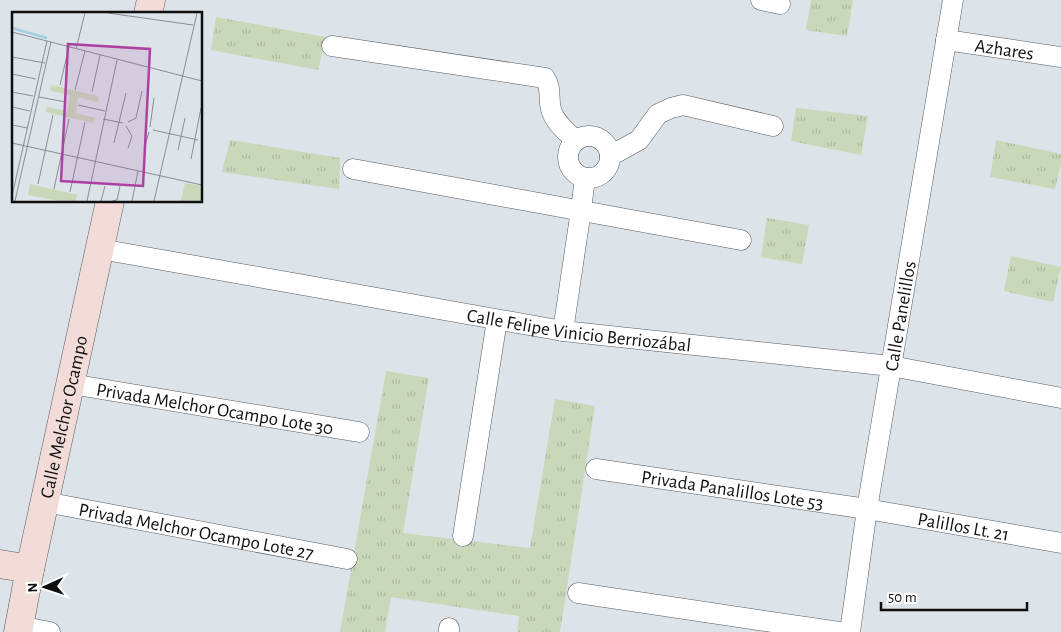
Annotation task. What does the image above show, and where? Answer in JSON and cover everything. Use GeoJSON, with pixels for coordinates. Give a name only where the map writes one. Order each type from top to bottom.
{"type":"FeatureCollection","features":[{"type":"Feature","properties":{"kind":"street","name":"Calle Panelillos"},"geometry":{"type":"LineString","coordinates":[[850,632],[867,509],[953,0]]}},
{"type":"Feature","properties":{"kind":"street","name":"Azhares"},"geometry":{"type":"LineString","coordinates":[[946,40],[1061,58]]}},
{"type":"Feature","properties":{"kind":"street"},"geometry":{"type":"LineString","coordinates":[[332,46],[545,78],[549,84],[551,110],[556,121],[576,141]]}},
{"type":"Feature","properties":{"kind":"street"},"geometry":{"type":"LineString","coordinates":[[610,156],[639,140],[658,114],[683,104],[773,126]]}},
{"type":"Feature","properties":{"kind":"street"},"geometry":{"type":"LineString","coordinates":[[590,136],[604,142],[610,156],[608,166],[603,174],[594,178],[585,178],[574,172],[569,162],[569,151],[576,141],[582,137],[590,136]]}},
{"type":"Feature","properties":{"kind":"street"},"geometry":{"type":"LineString","coordinates":[[353,169],[740,240]]}},
{"type":"Feature","properties":{"kind":"street"},"geometry":{"type":"LineString","coordinates":[[563,331],[585,178]]}},
{"type":"Feature","properties":{"kind":"street","name":"Calle Melchor Ocampo"},"geometry":{"type":"LineString","coordinates":[[19,629],[30,569],[110,202]]}},
{"type":"Feature","properties":{"kind":"street","name":"Calle Felipe Vinicio Berriozábal"},"geometry":{"type":"LineString","coordinates":[[100,249],[563,331],[891,366],[1061,398]]}},
{"type":"Feature","properties":{"kind":"street"},"geometry":{"type":"LineString","coordinates":[[463,536],[497,320]]}},
{"type":"Feature","properties":{"kind":"street","name":"Privada Melchor Ocampo Lote 30"},"geometry":{"type":"LineString","coordinates":[[71,384],[359,432]]}},
{"type":"Feature","properties":{"kind":"street","name":"Privada Panalillos Lote 53"},"geometry":{"type":"LineString","coordinates":[[596,469],[867,509]]}},
{"type":"Feature","properties":{"kind":"street","name":"Privada Melchor Ocampo Lote 27"},"geometry":{"type":"LineString","coordinates":[[45,502],[347,558]]}},
{"type":"Feature","properties":{"kind":"street","name":"Palillos Lt. 21"},"geometry":{"type":"LineString","coordinates":[[867,509],[1061,543]]}},
{"type":"Feature","properties":{"kind":"street"},"geometry":{"type":"LineString","coordinates":[[0,564],[30,569]]}},
{"type":"Feature","properties":{"kind":"street"},"geometry":{"type":"LineString","coordinates":[[578,593],[839,632]]}},
{"type":"Feature","properties":{"kind":"street"},"geometry":{"type":"LineString","coordinates":[[19,629],[50,632]]}},
{"type":"Feature","properties":{"kind":"green space"},"geometry":{"type":"Polygon","coordinates":[[[811,0],[853,0],[847,36],[806,30],[811,0]]]}},
{"type":"Feature","properties":{"kind":"green space"},"geometry":{"type":"Polygon","coordinates":[[[216,17],[326,37],[318,70],[211,50],[216,17]]]}},
{"type":"Feature","properties":{"kind":"green space"},"geometry":{"type":"Polygon","coordinates":[[[796,108],[868,116],[861,155],[791,141],[796,108]]]}},
{"type":"Feature","properties":{"kind":"green space"},"geometry":{"type":"Polygon","coordinates":[[[230,140],[340,158],[339,189],[222,172],[230,140]]]}},
{"type":"Feature","properties":{"kind":"green space"},"geometry":{"type":"Polygon","coordinates":[[[996,140],[1061,154],[1061,163],[1055,189],[990,177],[996,140]]]}},
{"type":"Feature","properties":{"kind":"green space"},"geometry":{"type":"Polygon","coordinates":[[[767,218],[809,225],[802,264],[761,257],[767,218]]]}},
{"type":"Feature","properties":{"kind":"green space"},"geometry":{"type":"Polygon","coordinates":[[[1011,256],[1061,267],[1053,302],[1004,291],[1011,256]]]}},
{"type":"Feature","properties":{"kind":"green space"},"geometry":{"type":"Polygon","coordinates":[[[386,371],[429,378],[403,533],[530,548],[555,399],[595,406],[560,632],[517,632],[519,616],[391,597],[385,632],[340,632],[386,371]]]}}]}
